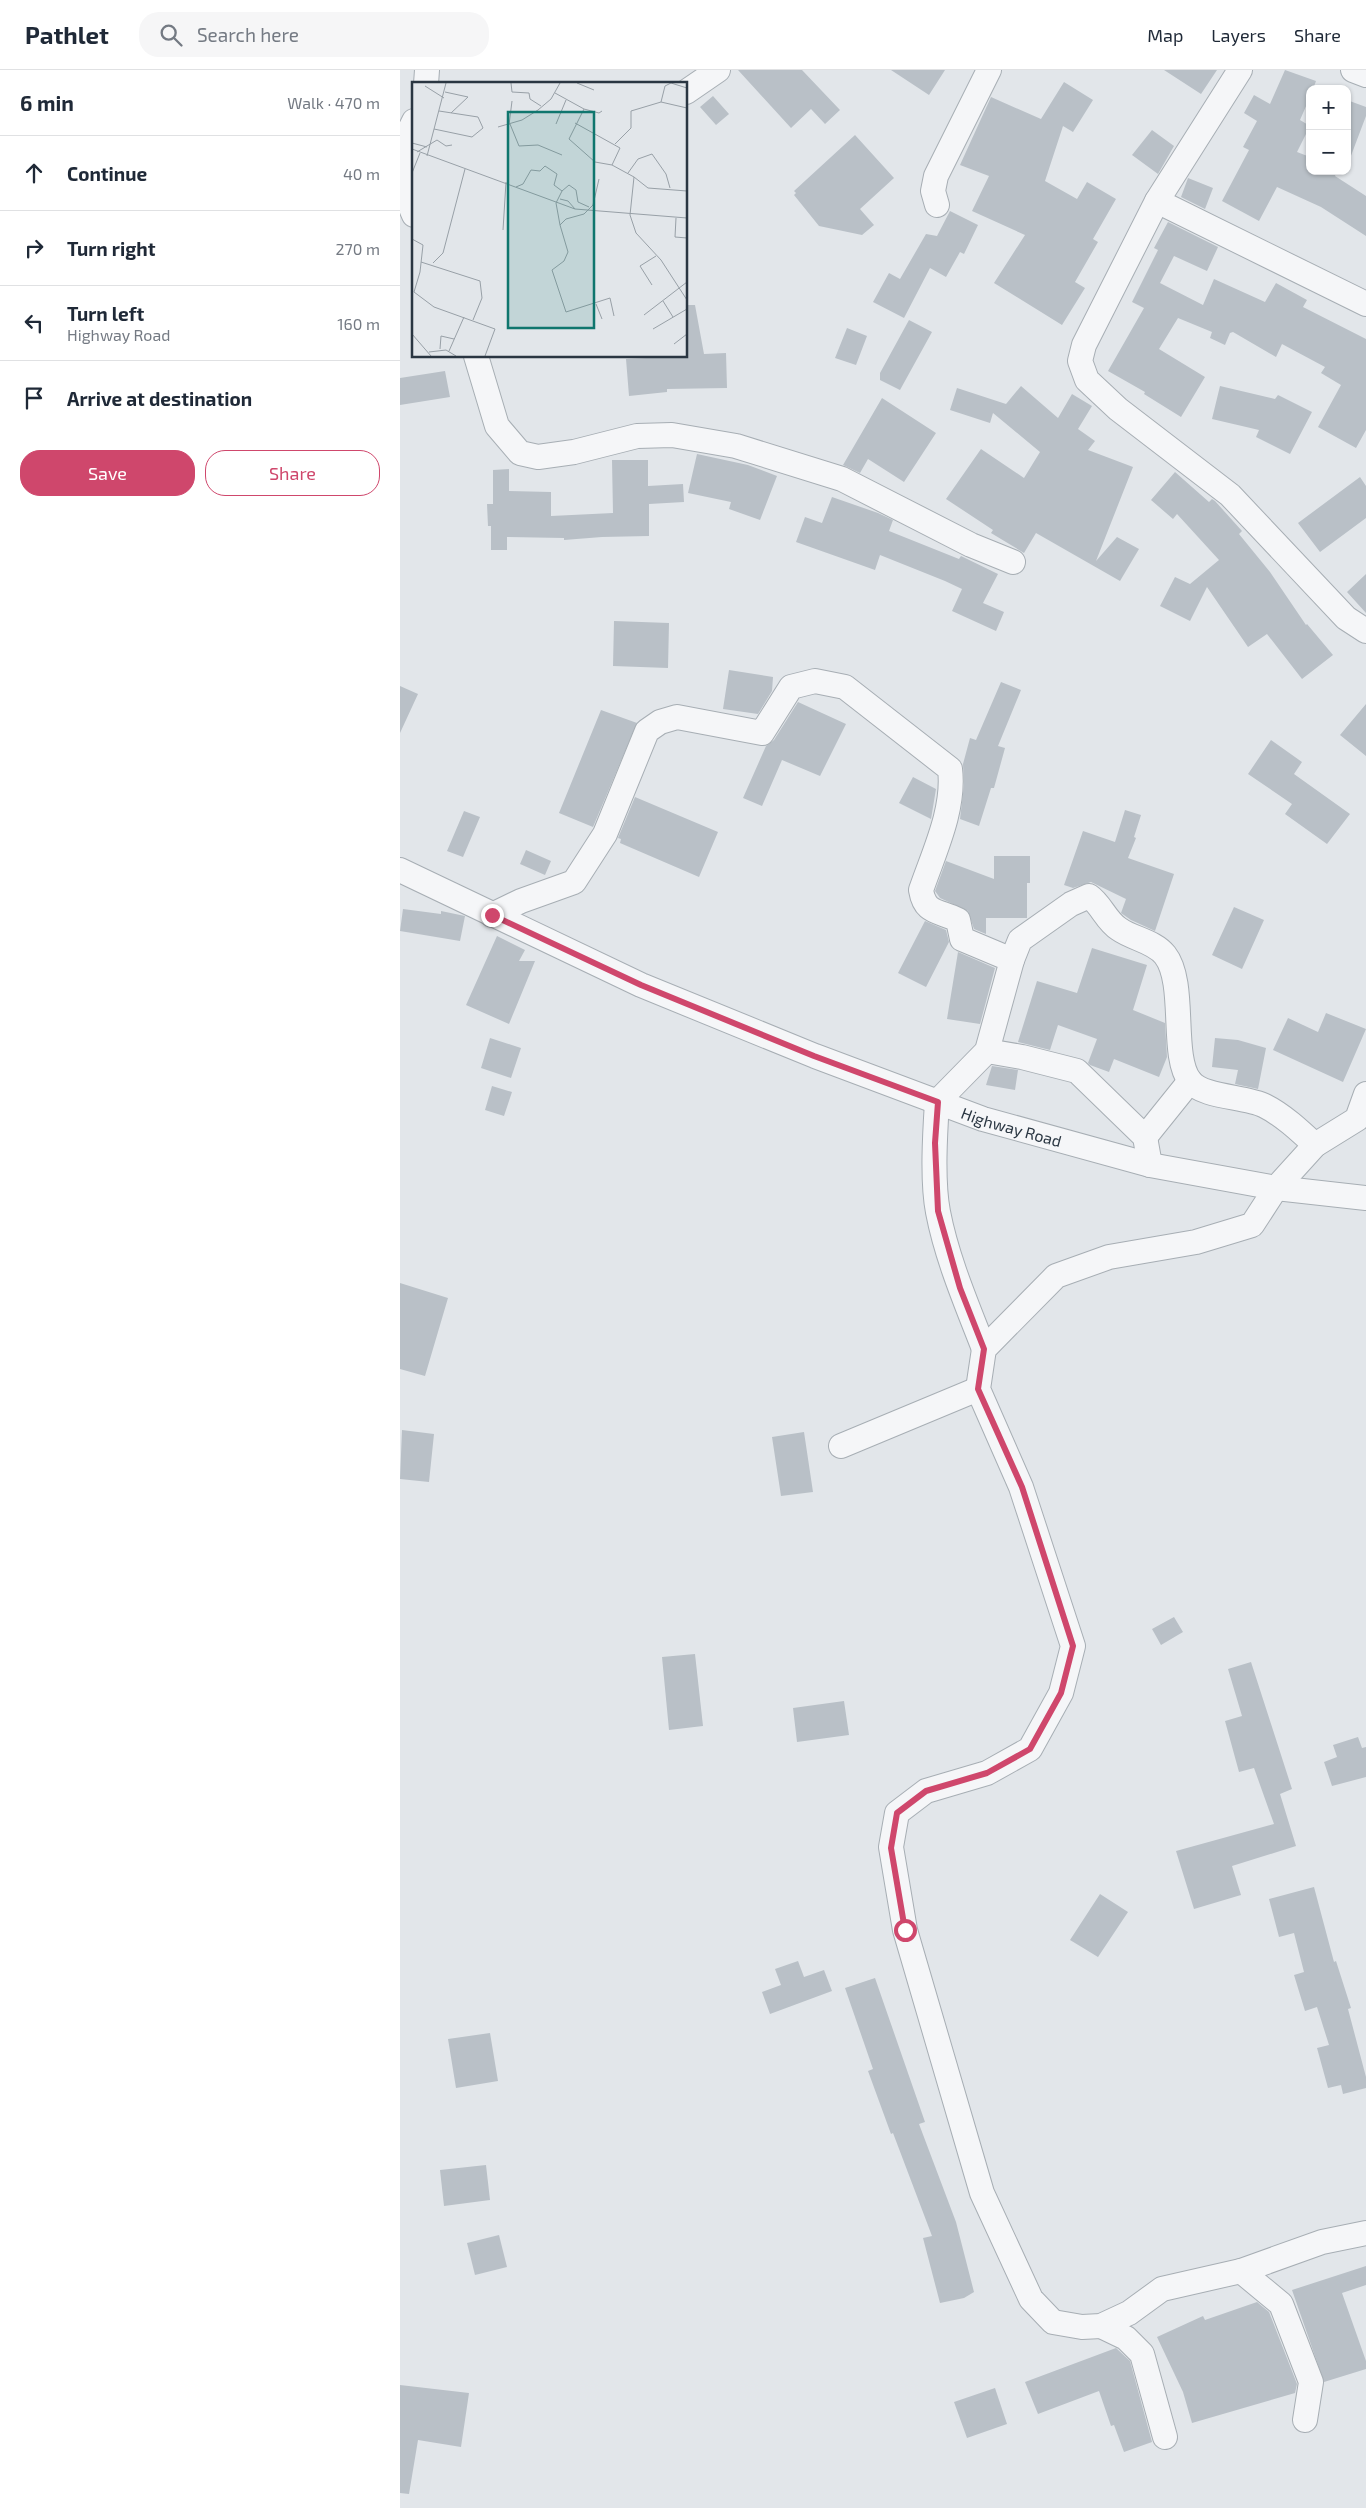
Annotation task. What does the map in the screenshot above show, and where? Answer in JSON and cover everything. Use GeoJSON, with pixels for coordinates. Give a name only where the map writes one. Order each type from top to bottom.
{"type":"FeatureCollection","features":[{"type":"Feature","properties":{"kind":"street"},"geometry":{"type":"LineString","coordinates":[[688,91],[718,70]]}},
{"type":"Feature","properties":{"kind":"street"},"geometry":{"type":"LineString","coordinates":[[937,205],[933,191],[936,176],[989,70]]}},
{"type":"Feature","properties":{"kind":"street"},"geometry":{"type":"LineString","coordinates":[[1240,70],[1157,201],[1084,344],[1080,361],[1087,380],[1133,420],[1230,495],[1346,618],[1366,631]]}},
{"type":"Feature","properties":{"kind":"street"},"geometry":{"type":"LineString","coordinates":[[1353,70],[1366,75]]}},
{"type":"Feature","properties":{"kind":"street"},"geometry":{"type":"LineString","coordinates":[[412,125],[404,165],[406,199],[412,212]]}},
{"type":"Feature","properties":{"kind":"street"},"geometry":{"type":"LineString","coordinates":[[1157,201],[1366,304]]}},
{"type":"Feature","properties":{"kind":"street"},"geometry":{"type":"LineString","coordinates":[[477,358],[497,426],[520,453],[538,458],[574,452],[637,436],[672,434],[736,446],[842,479],[971,545],[1013,562]]}},
{"type":"Feature","properties":{"kind":"street"},"geometry":{"type":"LineString","coordinates":[[492,915],[520,901],[574,882],[605,834],[647,731],[660,722],[677,717],[762,732],[791,687],[814,681],[845,687],[950,770],[952,786],[944,822],[921,890],[923,900],[928,909],[958,920],[962,939],[1012,960]]}},
{"type":"Feature","properties":{"kind":"street","name":"Highway Road"},"geometry":{"type":"LineString","coordinates":[[400,870],[641,985],[814,1056],[983,1119],[1150,1165],[1276,1188],[1366,1198]]}},
{"type":"Feature","properties":{"kind":"street"},"geometry":{"type":"LineString","coordinates":[[1315,1146],[1299,1130],[1264,1105],[1206,1090],[1190,1082],[1183,1067],[1174,978],[1165,955],[1148,943],[1117,929],[1096,901],[1089,896],[1071,904],[1020,940],[1012,960],[987,1051],[938,1102],[935,1143],[938,1211],[960,1288],[984,1349],[978,1389],[1022,1487],[1073,1646],[1061,1693],[1030,1749],[987,1773],[926,1791],[897,1813],[891,1848],[905,1930],[982,2193],[1031,2299],[1053,2322],[1082,2327],[1101,2326],[1129,2314],[1162,2289],[1241,2271],[1322,2242],[1366,2234]]}},
{"type":"Feature","properties":{"kind":"street"},"geometry":{"type":"LineString","coordinates":[[987,1051],[1078,1070],[1145,1137],[1150,1165]]}},
{"type":"Feature","properties":{"kind":"street"},"geometry":{"type":"LineString","coordinates":[[1145,1137],[1190,1082]]}},
{"type":"Feature","properties":{"kind":"street"},"geometry":{"type":"LineString","coordinates":[[984,1349],[1056,1276],[1108,1257],[1196,1242],[1252,1225],[1276,1188],[1315,1146],[1357,1119],[1366,1094]]}},
{"type":"Feature","properties":{"kind":"street"},"geometry":{"type":"LineString","coordinates":[[841,1446],[978,1389]]}},
{"type":"Feature","properties":{"kind":"street"},"geometry":{"type":"LineString","coordinates":[[1241,2271],[1281,2304],[1311,2382],[1304,2420]]}},
{"type":"Feature","properties":{"kind":"street"},"geometry":{"type":"LineString","coordinates":[[1101,2326],[1126,2338],[1142,2354],[1165,2437]]}},
{"type":"Feature","properties":{"kind":"building"},"geometry":{"type":"Polygon","coordinates":[[[738,70],[802,70],[840,110],[825,124],[811,109],[791,128],[738,70]]]}},
{"type":"Feature","properties":{"kind":"building"},"geometry":{"type":"Polygon","coordinates":[[[891,70],[945,70],[929,95],[891,70]]]}},
{"type":"Feature","properties":{"kind":"building"},"geometry":{"type":"Polygon","coordinates":[[[1164,70],[1217,70],[1201,94],[1164,70]]]}},
{"type":"Feature","properties":{"kind":"building"},"geometry":{"type":"Polygon","coordinates":[[[1285,70],[1316,81],[1314,85],[1306,85],[1306,106],[1300,120],[1306,124],[1306,134],[1297,152],[1306,155],[1306,175],[1335,175],[1366,196],[1366,236],[1321,207],[1277,187],[1259,221],[1222,201],[1249,150],[1243,147],[1257,121],[1244,113],[1254,95],[1270,104],[1285,70]]]}},
{"type":"Feature","properties":{"kind":"building"},"geometry":{"type":"Polygon","coordinates":[[[1064,82],[1093,100],[1073,132],[1063,126],[1045,181],[1077,199],[1087,182],[1116,199],[1093,239],[1098,242],[1075,282],[1085,288],[1062,325],[994,283],[1025,235],[972,211],[989,176],[960,165],[991,97],[1041,119],[1064,82]]]}},
{"type":"Feature","properties":{"kind":"building"},"geometry":{"type":"Polygon","coordinates":[[[713,96],[729,114],[716,125],[700,107],[713,96]]]}},
{"type":"Feature","properties":{"kind":"building"},"geometry":{"type":"Polygon","coordinates":[[[1351,101],[1366,107],[1366,116],[1351,156],[1351,101]]]}},
{"type":"Feature","properties":{"kind":"building"},"geometry":{"type":"Polygon","coordinates":[[[1152,130],[1174,146],[1158,174],[1132,155],[1152,130]]]}},
{"type":"Feature","properties":{"kind":"building"},"geometry":{"type":"Polygon","coordinates":[[[855,135],[894,178],[860,209],[874,225],[862,235],[819,226],[794,195],[796,193],[794,191],[855,135]]]}},
{"type":"Feature","properties":{"kind":"building"},"geometry":{"type":"Polygon","coordinates":[[[1188,178],[1213,188],[1205,209],[1181,197],[1188,178]]]}},
{"type":"Feature","properties":{"kind":"building"},"geometry":{"type":"Polygon","coordinates":[[[950,211],[978,225],[964,254],[960,252],[946,277],[930,268],[904,318],[873,302],[889,273],[900,279],[926,234],[937,236],[950,211]]]}},
{"type":"Feature","properties":{"kind":"building"},"geometry":{"type":"Polygon","coordinates":[[[1168,222],[1218,247],[1207,271],[1174,256],[1160,283],[1203,305],[1214,279],[1265,302],[1276,283],[1307,300],[1303,307],[1366,339],[1366,430],[1356,448],[1318,427],[1341,385],[1321,373],[1325,367],[1282,344],[1276,357],[1233,332],[1230,333],[1225,345],[1210,338],[1212,332],[1178,318],[1159,349],[1205,377],[1181,417],[1144,394],[1145,392],[1108,371],[1144,308],[1132,302],[1158,250],[1154,248],[1168,222]]]}},
{"type":"Feature","properties":{"kind":"building"},"geometry":{"type":"Polygon","coordinates":[[[688,305],[695,305],[704,354],[726,353],[727,388],[667,389],[667,392],[629,396],[626,359],[688,358],[688,305]]]}},
{"type":"Feature","properties":{"kind":"building"},"geometry":{"type":"Polygon","coordinates":[[[909,320],[932,332],[900,390],[880,380],[880,373],[909,320]]]}},
{"type":"Feature","properties":{"kind":"building"},"geometry":{"type":"Polygon","coordinates":[[[847,328],[867,336],[856,365],[835,358],[847,328]]]}},
{"type":"Feature","properties":{"kind":"building"},"geometry":{"type":"Polygon","coordinates":[[[445,371],[450,397],[400,405],[400,378],[445,371]]]}},
{"type":"Feature","properties":{"kind":"building"},"geometry":{"type":"Polygon","coordinates":[[[1021,386],[1058,418],[1072,394],[1092,406],[1078,429],[1095,441],[1088,450],[1133,467],[1096,561],[1117,537],[1139,549],[1120,581],[1036,533],[1024,553],[991,533],[993,530],[946,499],[981,449],[1024,478],[1040,452],[993,413],[990,423],[950,410],[957,388],[1006,404],[1021,386]]]}},
{"type":"Feature","properties":{"kind":"building"},"geometry":{"type":"Polygon","coordinates":[[[1220,386],[1275,399],[1278,395],[1312,412],[1290,454],[1256,437],[1259,430],[1212,419],[1220,386]]]}},
{"type":"Feature","properties":{"kind":"building"},"geometry":{"type":"Polygon","coordinates":[[[882,398],[936,433],[904,482],[868,459],[860,473],[843,465],[882,398]]]}},
{"type":"Feature","properties":{"kind":"building"},"geometry":{"type":"Polygon","coordinates":[[[697,454],[748,465],[777,476],[760,520],[729,509],[731,502],[688,493],[697,454]]]}},
{"type":"Feature","properties":{"kind":"building"},"geometry":{"type":"Polygon","coordinates":[[[612,460],[648,460],[648,486],[683,484],[684,502],[649,504],[649,536],[564,540],[564,538],[507,537],[507,550],[491,550],[491,526],[488,526],[487,504],[493,504],[493,470],[509,469],[509,491],[551,492],[551,516],[613,513],[612,460]]]}},
{"type":"Feature","properties":{"kind":"building"},"geometry":{"type":"Polygon","coordinates":[[[1175,472],[1209,502],[1212,499],[1215,501],[1242,531],[1239,534],[1270,572],[1306,625],[1333,655],[1302,679],[1267,634],[1248,647],[1207,587],[1190,621],[1160,606],[1175,577],[1190,584],[1219,560],[1177,514],[1173,519],[1151,500],[1175,472]]]}},
{"type":"Feature","properties":{"kind":"building"},"geometry":{"type":"Polygon","coordinates":[[[1360,477],[1366,486],[1366,518],[1320,552],[1298,523],[1360,477]]]}},
{"type":"Feature","properties":{"kind":"building"},"geometry":{"type":"Polygon","coordinates":[[[832,497],[893,520],[889,531],[959,559],[961,556],[998,574],[983,603],[1004,612],[996,631],[952,611],[962,589],[945,581],[880,555],[875,570],[796,542],[805,517],[822,523],[832,497]]]}},
{"type":"Feature","properties":{"kind":"building"},"geometry":{"type":"Polygon","coordinates":[[[1366,574],[1366,613],[1347,592],[1366,574]]]}},
{"type":"Feature","properties":{"kind":"building"},"geometry":{"type":"Polygon","coordinates":[[[614,621],[669,623],[668,668],[613,666],[614,621]]]}},
{"type":"Feature","properties":{"kind":"building"},"geometry":{"type":"Polygon","coordinates":[[[729,670],[773,677],[772,691],[758,714],[723,709],[729,670]]]}},
{"type":"Feature","properties":{"kind":"building"},"geometry":{"type":"Polygon","coordinates":[[[1001,682],[1021,690],[998,746],[1005,748],[994,788],[991,788],[979,826],[960,819],[964,785],[963,764],[970,738],[976,740],[1001,682]]]}},
{"type":"Feature","properties":{"kind":"building"},"geometry":{"type":"Polygon","coordinates":[[[400,686],[418,694],[400,733],[400,686]]]}},
{"type":"Feature","properties":{"kind":"building"},"geometry":{"type":"Polygon","coordinates":[[[798,702],[846,724],[820,776],[782,760],[762,806],[743,798],[766,746],[774,740],[798,702]]]}},
{"type":"Feature","properties":{"kind":"building"},"geometry":{"type":"Polygon","coordinates":[[[1366,704],[1366,756],[1340,735],[1366,704]]]}},
{"type":"Feature","properties":{"kind":"building"},"geometry":{"type":"Polygon","coordinates":[[[601,710],[637,723],[593,827],[559,813],[601,710]]]}},
{"type":"Feature","properties":{"kind":"building"},"geometry":{"type":"Polygon","coordinates":[[[1271,740],[1302,762],[1294,774],[1350,814],[1327,844],[1285,814],[1292,804],[1248,774],[1271,740]]]}},
{"type":"Feature","properties":{"kind":"building"},"geometry":{"type":"Polygon","coordinates":[[[913,777],[936,789],[931,819],[899,803],[913,777]]]}},
{"type":"Feature","properties":{"kind":"building"},"geometry":{"type":"Polygon","coordinates":[[[635,797],[718,832],[699,877],[620,843],[621,839],[618,838],[635,797]]]}},
{"type":"Feature","properties":{"kind":"building"},"geometry":{"type":"Polygon","coordinates":[[[1125,810],[1141,815],[1134,837],[1136,838],[1128,858],[1174,874],[1155,931],[1131,920],[1121,913],[1126,899],[1091,882],[1073,888],[1064,885],[1083,831],[1115,842],[1125,810]]]}},
{"type":"Feature","properties":{"kind":"building"},"geometry":{"type":"Polygon","coordinates":[[[464,811],[480,817],[463,857],[447,851],[464,811]]]}},
{"type":"Feature","properties":{"kind":"building"},"geometry":{"type":"Polygon","coordinates":[[[526,850],[551,861],[545,875],[520,864],[526,850]]]}},
{"type":"Feature","properties":{"kind":"building"},"geometry":{"type":"Polygon","coordinates":[[[994,856],[1030,856],[1030,883],[1027,883],[1027,918],[986,918],[986,934],[974,929],[968,911],[940,898],[935,891],[946,861],[994,879],[994,856]]]}},
{"type":"Feature","properties":{"kind":"building"},"geometry":{"type":"Polygon","coordinates":[[[1234,907],[1264,920],[1242,969],[1212,955],[1234,907]]]}},
{"type":"Feature","properties":{"kind":"building"},"geometry":{"type":"Polygon","coordinates":[[[403,909],[441,914],[441,911],[465,916],[460,941],[400,931],[403,909]]]}},
{"type":"Feature","properties":{"kind":"building"},"geometry":{"type":"Polygon","coordinates":[[[925,921],[946,930],[949,942],[926,987],[898,973],[925,921]]]}},
{"type":"Feature","properties":{"kind":"building"},"geometry":{"type":"Polygon","coordinates":[[[497,936],[525,950],[519,961],[535,961],[509,1024],[466,1005],[497,936]]]}},
{"type":"Feature","properties":{"kind":"building"},"geometry":{"type":"Polygon","coordinates":[[[1092,948],[1147,965],[1133,1010],[1165,1023],[1167,1057],[1159,1077],[1114,1059],[1109,1072],[1090,1065],[1088,1063],[1097,1039],[1058,1025],[1050,1050],[1018,1042],[1037,981],[1077,993],[1092,948]]]}},
{"type":"Feature","properties":{"kind":"building"},"geometry":{"type":"Polygon","coordinates":[[[958,952],[995,968],[980,1024],[947,1019],[958,952]]]}},
{"type":"Feature","properties":{"kind":"building"},"geometry":{"type":"Polygon","coordinates":[[[1326,1013],[1366,1029],[1343,1082],[1273,1050],[1288,1018],[1318,1032],[1326,1013]]]}},
{"type":"Feature","properties":{"kind":"building"},"geometry":{"type":"Polygon","coordinates":[[[490,1038],[521,1048],[511,1078],[481,1068],[490,1038]]]}},
{"type":"Feature","properties":{"kind":"building"},"geometry":{"type":"Polygon","coordinates":[[[1215,1038],[1238,1040],[1266,1048],[1258,1089],[1235,1084],[1238,1070],[1212,1067],[1215,1038]]]}},
{"type":"Feature","properties":{"kind":"building"},"geometry":{"type":"Polygon","coordinates":[[[992,1066],[1018,1070],[1015,1090],[986,1085],[992,1066]]]}},
{"type":"Feature","properties":{"kind":"building"},"geometry":{"type":"Polygon","coordinates":[[[492,1086],[512,1092],[504,1116],[485,1110],[492,1086]]]}},
{"type":"Feature","properties":{"kind":"building"},"geometry":{"type":"Polygon","coordinates":[[[400,1283],[448,1298],[425,1376],[400,1369],[400,1283]]]}},
{"type":"Feature","properties":{"kind":"building"},"geometry":{"type":"Polygon","coordinates":[[[402,1430],[434,1434],[429,1482],[400,1479],[402,1430]]]}},
{"type":"Feature","properties":{"kind":"building"},"geometry":{"type":"Polygon","coordinates":[[[804,1432],[813,1492],[781,1496],[772,1437],[804,1432]]]}},
{"type":"Feature","properties":{"kind":"building"},"geometry":{"type":"Polygon","coordinates":[[[1174,1617],[1183,1632],[1161,1645],[1152,1629],[1174,1617]]]}},
{"type":"Feature","properties":{"kind":"building"},"geometry":{"type":"Polygon","coordinates":[[[695,1654],[703,1726],[669,1730],[662,1657],[695,1654]]]}},
{"type":"Feature","properties":{"kind":"building"},"geometry":{"type":"Polygon","coordinates":[[[1251,1662],[1292,1789],[1280,1794],[1296,1846],[1232,1866],[1241,1895],[1194,1909],[1176,1851],[1274,1824],[1254,1768],[1239,1772],[1225,1721],[1242,1716],[1228,1669],[1251,1662]]]}},
{"type":"Feature","properties":{"kind":"building"},"geometry":{"type":"Polygon","coordinates":[[[844,1701],[849,1735],[797,1742],[793,1708],[844,1701]]]}},
{"type":"Feature","properties":{"kind":"building"},"geometry":{"type":"Polygon","coordinates":[[[1358,1737],[1362,1748],[1366,1747],[1366,1777],[1332,1786],[1324,1762],[1337,1757],[1333,1745],[1358,1737]]]}},
{"type":"Feature","properties":{"kind":"building"},"geometry":{"type":"Polygon","coordinates":[[[1314,1887],[1334,1962],[1336,1961],[1351,2008],[1348,2009],[1366,2077],[1366,2088],[1343,2094],[1341,2085],[1328,2088],[1317,2048],[1329,2045],[1317,2007],[1305,2011],[1294,1975],[1304,1972],[1294,1933],[1279,1937],[1269,1899],[1314,1887]]]}},
{"type":"Feature","properties":{"kind":"building"},"geometry":{"type":"Polygon","coordinates":[[[1100,1894],[1128,1912],[1098,1957],[1070,1940],[1100,1894]]]}},
{"type":"Feature","properties":{"kind":"building"},"geometry":{"type":"Polygon","coordinates":[[[798,1961],[804,1977],[824,1970],[832,1991],[770,2014],[762,1992],[781,1985],[775,1969],[798,1961]]]}},
{"type":"Feature","properties":{"kind":"building"},"geometry":{"type":"Polygon","coordinates":[[[875,1978],[925,2122],[919,2124],[956,2222],[974,2292],[964,2298],[940,2303],[923,2238],[932,2236],[868,2071],[873,2069],[845,1988],[875,1978]]]}},
{"type":"Feature","properties":{"kind":"building"},"geometry":{"type":"Polygon","coordinates":[[[490,2033],[498,2081],[456,2088],[448,2039],[490,2033]]]}},
{"type":"Feature","properties":{"kind":"building"},"geometry":{"type":"Polygon","coordinates":[[[486,2165],[490,2200],[444,2206],[440,2170],[486,2165]]]}},
{"type":"Feature","properties":{"kind":"building"},"geometry":{"type":"Polygon","coordinates":[[[499,2235],[507,2267],[475,2275],[467,2243],[499,2235]]]}},
{"type":"Feature","properties":{"kind":"building"},"geometry":{"type":"Polygon","coordinates":[[[1366,2266],[1366,2285],[1342,2293],[1366,2361],[1366,2369],[1324,2382],[1292,2290],[1366,2266]]]}},
{"type":"Feature","properties":{"kind":"building"},"geometry":{"type":"Polygon","coordinates":[[[1257,2302],[1269,2312],[1297,2384],[1295,2393],[1192,2423],[1183,2392],[1157,2337],[1203,2316],[1205,2320],[1257,2302]]]}},
{"type":"Feature","properties":{"kind":"building"},"geometry":{"type":"Polygon","coordinates":[[[1116,2348],[1130,2361],[1152,2442],[1124,2452],[1114,2425],[1111,2426],[1099,2391],[1038,2414],[1025,2382],[1116,2348]]]}},
{"type":"Feature","properties":{"kind":"building"},"geometry":{"type":"Polygon","coordinates":[[[400,2385],[469,2393],[461,2447],[418,2440],[409,2494],[400,2493],[400,2385]]]}},
{"type":"Feature","properties":{"kind":"building"},"geometry":{"type":"Polygon","coordinates":[[[995,2388],[1007,2424],[967,2438],[954,2402],[995,2388]]]}},
{"type":"Feature","properties":{"kind":"route"},"geometry":{"type":"LineString","coordinates":[[492,915],[641,985],[814,1056],[938,1102],[935,1143],[938,1211],[960,1288],[984,1349],[978,1389],[1022,1487],[1073,1646],[1061,1693],[1030,1749],[987,1773],[926,1791],[897,1813],[891,1848],[905,1930]]}}]}
